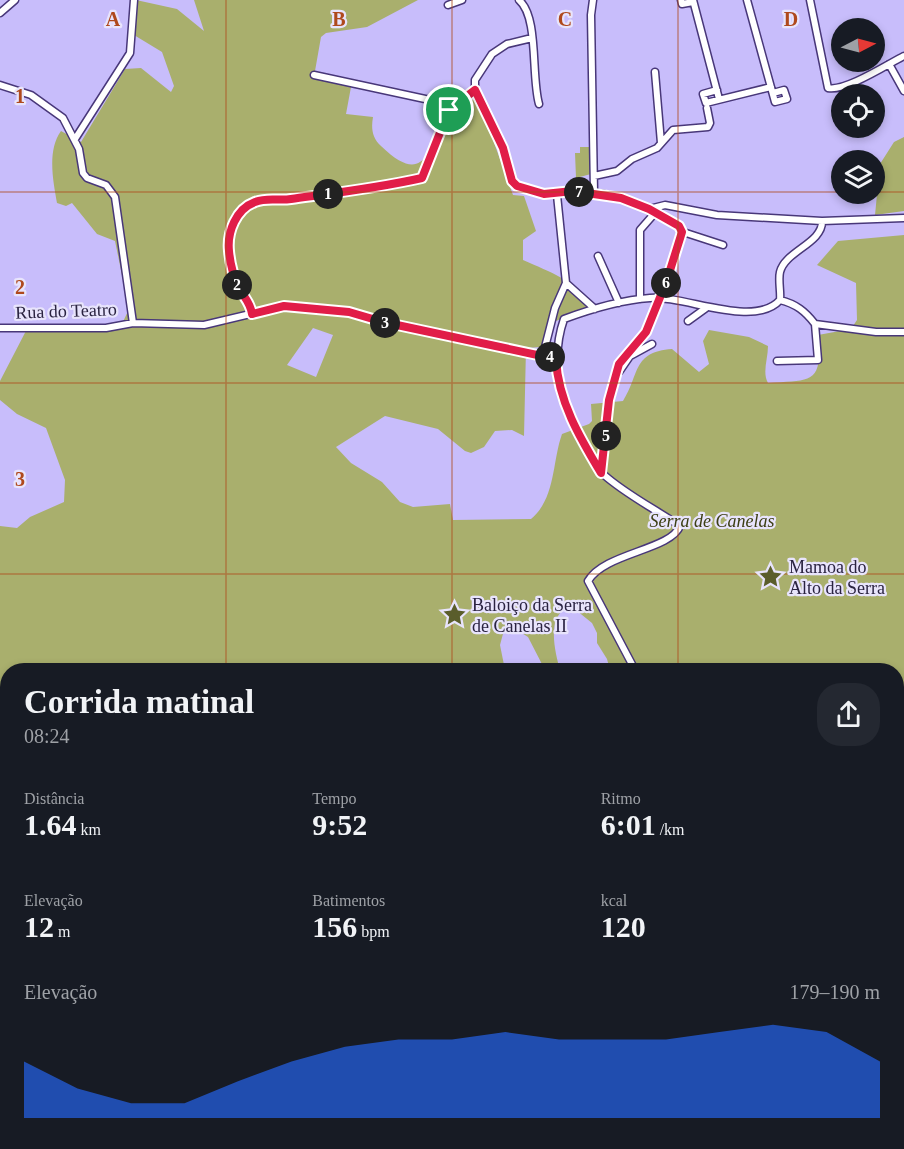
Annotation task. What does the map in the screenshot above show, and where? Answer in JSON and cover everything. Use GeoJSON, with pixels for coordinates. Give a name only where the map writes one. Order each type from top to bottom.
{"type":"FeatureCollection","features":[{"type":"Feature","properties":{"kind":"street"},"geometry":{"type":"LineString","coordinates":[[0,13],[15,0]]}},
{"type":"Feature","properties":{"kind":"street"},"geometry":{"type":"LineString","coordinates":[[75,139],[130,53],[134,0]]}},
{"type":"Feature","properties":{"kind":"street"},"geometry":{"type":"LineString","coordinates":[[448,5],[462,0]]}},
{"type":"Feature","properties":{"kind":"street"},"geometry":{"type":"LineString","coordinates":[[519,0],[528,11],[532,38],[534,89],[539,104]]}},
{"type":"Feature","properties":{"kind":"street"},"geometry":{"type":"LineString","coordinates":[[593,0],[591,15],[594,192]]}},
{"type":"Feature","properties":{"kind":"street"},"geometry":{"type":"LineString","coordinates":[[681,0],[682,4],[693,1],[719,99]]}},
{"type":"Feature","properties":{"kind":"street"},"geometry":{"type":"LineString","coordinates":[[706,105],[719,99],[772,90],[747,0]]}},
{"type":"Feature","properties":{"kind":"street"},"geometry":{"type":"LineString","coordinates":[[810,0],[827,84],[832,89],[849,84],[904,56]]}},
{"type":"Feature","properties":{"kind":"street"},"geometry":{"type":"LineString","coordinates":[[532,38],[507,44],[492,54],[475,80],[475,90],[498,137],[512,181],[529,191],[557,195],[567,191],[594,192],[621,198],[679,226],[682,232],[646,332],[626,353],[616,375],[609,400],[601,473]]}},
{"type":"Feature","properties":{"kind":"street"},"geometry":{"type":"LineString","coordinates":[[889,64],[904,91]]}},
{"type":"Feature","properties":{"kind":"street"},"geometry":{"type":"LineString","coordinates":[[655,72],[661,143]]}},
{"type":"Feature","properties":{"kind":"street"},"geometry":{"type":"LineString","coordinates":[[314,75],[453,105]]}},
{"type":"Feature","properties":{"kind":"street"},"geometry":{"type":"LineString","coordinates":[[0,85],[31,95],[51,107],[63,118],[75,139],[83,173],[87,178],[106,185],[115,196],[133,323]]}},
{"type":"Feature","properties":{"kind":"street"},"geometry":{"type":"LineString","coordinates":[[252,314],[250,301],[237,283],[229,250],[230,229],[241,211],[253,202],[267,199],[287,200],[374,189],[422,178],[453,105],[475,90]]}},
{"type":"Feature","properties":{"kind":"street"},"geometry":{"type":"LineString","coordinates":[[594,176],[617,171],[632,159],[661,143],[673,130],[709,126],[703,94],[717,90]]}},
{"type":"Feature","properties":{"kind":"street"},"geometry":{"type":"LineString","coordinates":[[543,355],[555,308],[566,284],[557,195]]}},
{"type":"Feature","properties":{"kind":"street"},"geometry":{"type":"LineString","coordinates":[[640,299],[640,230],[652,212],[665,206],[717,215],[822,221],[904,218]]}},
{"type":"Feature","properties":{"kind":"street"},"geometry":{"type":"LineString","coordinates":[[780,300],[779,272],[818,233],[822,221]]}},
{"type":"Feature","properties":{"kind":"street"},"geometry":{"type":"LineString","coordinates":[[682,232],[723,245]]}},
{"type":"Feature","properties":{"kind":"street"},"geometry":{"type":"LineString","coordinates":[[598,256],[619,303]]}},
{"type":"Feature","properties":{"kind":"street"},"geometry":{"type":"LineString","coordinates":[[566,284],[595,309]]}},
{"type":"Feature","properties":{"kind":"street"},"geometry":{"type":"LineString","coordinates":[[631,663],[588,581],[599,570],[671,539],[680,526],[601,473],[567,410],[557,374],[557,342],[564,319],[640,299],[671,298],[706,308],[768,310],[780,300]]}},
{"type":"Feature","properties":{"kind":"street"},"geometry":{"type":"LineString","coordinates":[[777,361],[818,360],[815,324],[807,313],[792,303],[780,300]]}},
{"type":"Feature","properties":{"kind":"street","name":"Rua do Teatro"},"geometry":{"type":"LineString","coordinates":[[0,328],[106,328],[133,323],[204,325],[284,306],[349,312],[383,322],[556,359]]}},
{"type":"Feature","properties":{"kind":"street"},"geometry":{"type":"LineString","coordinates":[[688,321],[706,308]]}},
{"type":"Feature","properties":{"kind":"street"},"geometry":{"type":"LineString","coordinates":[[815,324],[876,332],[904,332]]}},
{"type":"Feature","properties":{"kind":"street"},"geometry":{"type":"LineString","coordinates":[[616,375],[630,356],[652,344]]}},
{"type":"Feature","properties":{"kind":"green space","name":"Serra de Canelas"},"geometry":{"type":"Polygon","coordinates":[[[136,0],[177,9],[204,31],[194,0],[418,0],[367,27],[326,33],[321,37],[315,71],[351,87],[346,114],[373,117],[373,133],[378,143],[400,161],[414,164],[424,159],[448,118],[459,106],[475,99],[481,107],[513,195],[524,196],[536,231],[523,240],[523,260],[568,283],[575,289],[587,308],[556,321],[541,347],[526,348],[524,436],[512,430],[495,431],[484,447],[471,453],[465,451],[438,429],[385,416],[336,447],[351,463],[382,482],[400,502],[413,507],[450,504],[453,520],[531,519],[545,501],[562,434],[592,421],[591,404],[623,401],[639,366],[650,355],[672,349],[699,372],[709,364],[703,341],[709,330],[749,337],[768,346],[765,370],[768,383],[804,380],[811,377],[818,363],[818,335],[851,329],[857,320],[856,283],[817,265],[838,241],[904,235],[904,663],[608,663],[597,643],[597,633],[592,623],[571,606],[563,610],[555,625],[554,644],[558,663],[541,663],[528,637],[511,626],[504,630],[500,645],[504,663],[0,663],[0,526],[17,528],[30,517],[64,502],[65,480],[46,428],[17,414],[0,400],[0,381],[28,327],[72,330],[122,324],[129,309],[115,241],[97,234],[72,203],[66,206],[57,203],[52,166],[54,147],[61,131],[81,142],[125,69],[141,68],[171,92],[174,86],[162,52],[134,35],[136,0]],[[313,328],[287,365],[316,377],[333,335],[313,328]]]}},
{"type":"Feature","properties":{"kind":"green space"},"geometry":{"type":"Polygon","coordinates":[[[904,137],[904,211],[875,215],[876,204],[885,204],[885,156],[894,142],[904,137]]]}},
{"type":"Feature","properties":{"kind":"green space"},"geometry":{"type":"Polygon","coordinates":[[[580,147],[590,147],[591,174],[576,178],[575,153],[580,153],[580,147]]]}},
{"type":"Feature","properties":{"kind":"place","name":"Mamoa do Alto da Serra"},"geometry":{"type":"Point","coordinates":[771,577]}},
{"type":"Feature","properties":{"kind":"place","name":"Baloiço da Serra de Canelas II"},"geometry":{"type":"Point","coordinates":[454,615]}},
{"type":"Feature","properties":{"kind":"route"},"geometry":{"type":"LineString","coordinates":[[472,90],[475,90],[494,126],[512,181],[517,186],[544,194],[557,195],[567,191],[594,192],[621,198],[649,209],[667,222],[679,226],[682,232],[667,280],[646,332],[619,364],[609,400],[601,473],[567,410],[557,374],[556,359],[383,322],[349,312],[284,306],[252,314],[250,301],[242,294],[237,283],[229,250],[230,229],[241,211],[253,202],[267,199],[287,200],[374,189],[422,178],[449,110],[472,90]]}}]}
